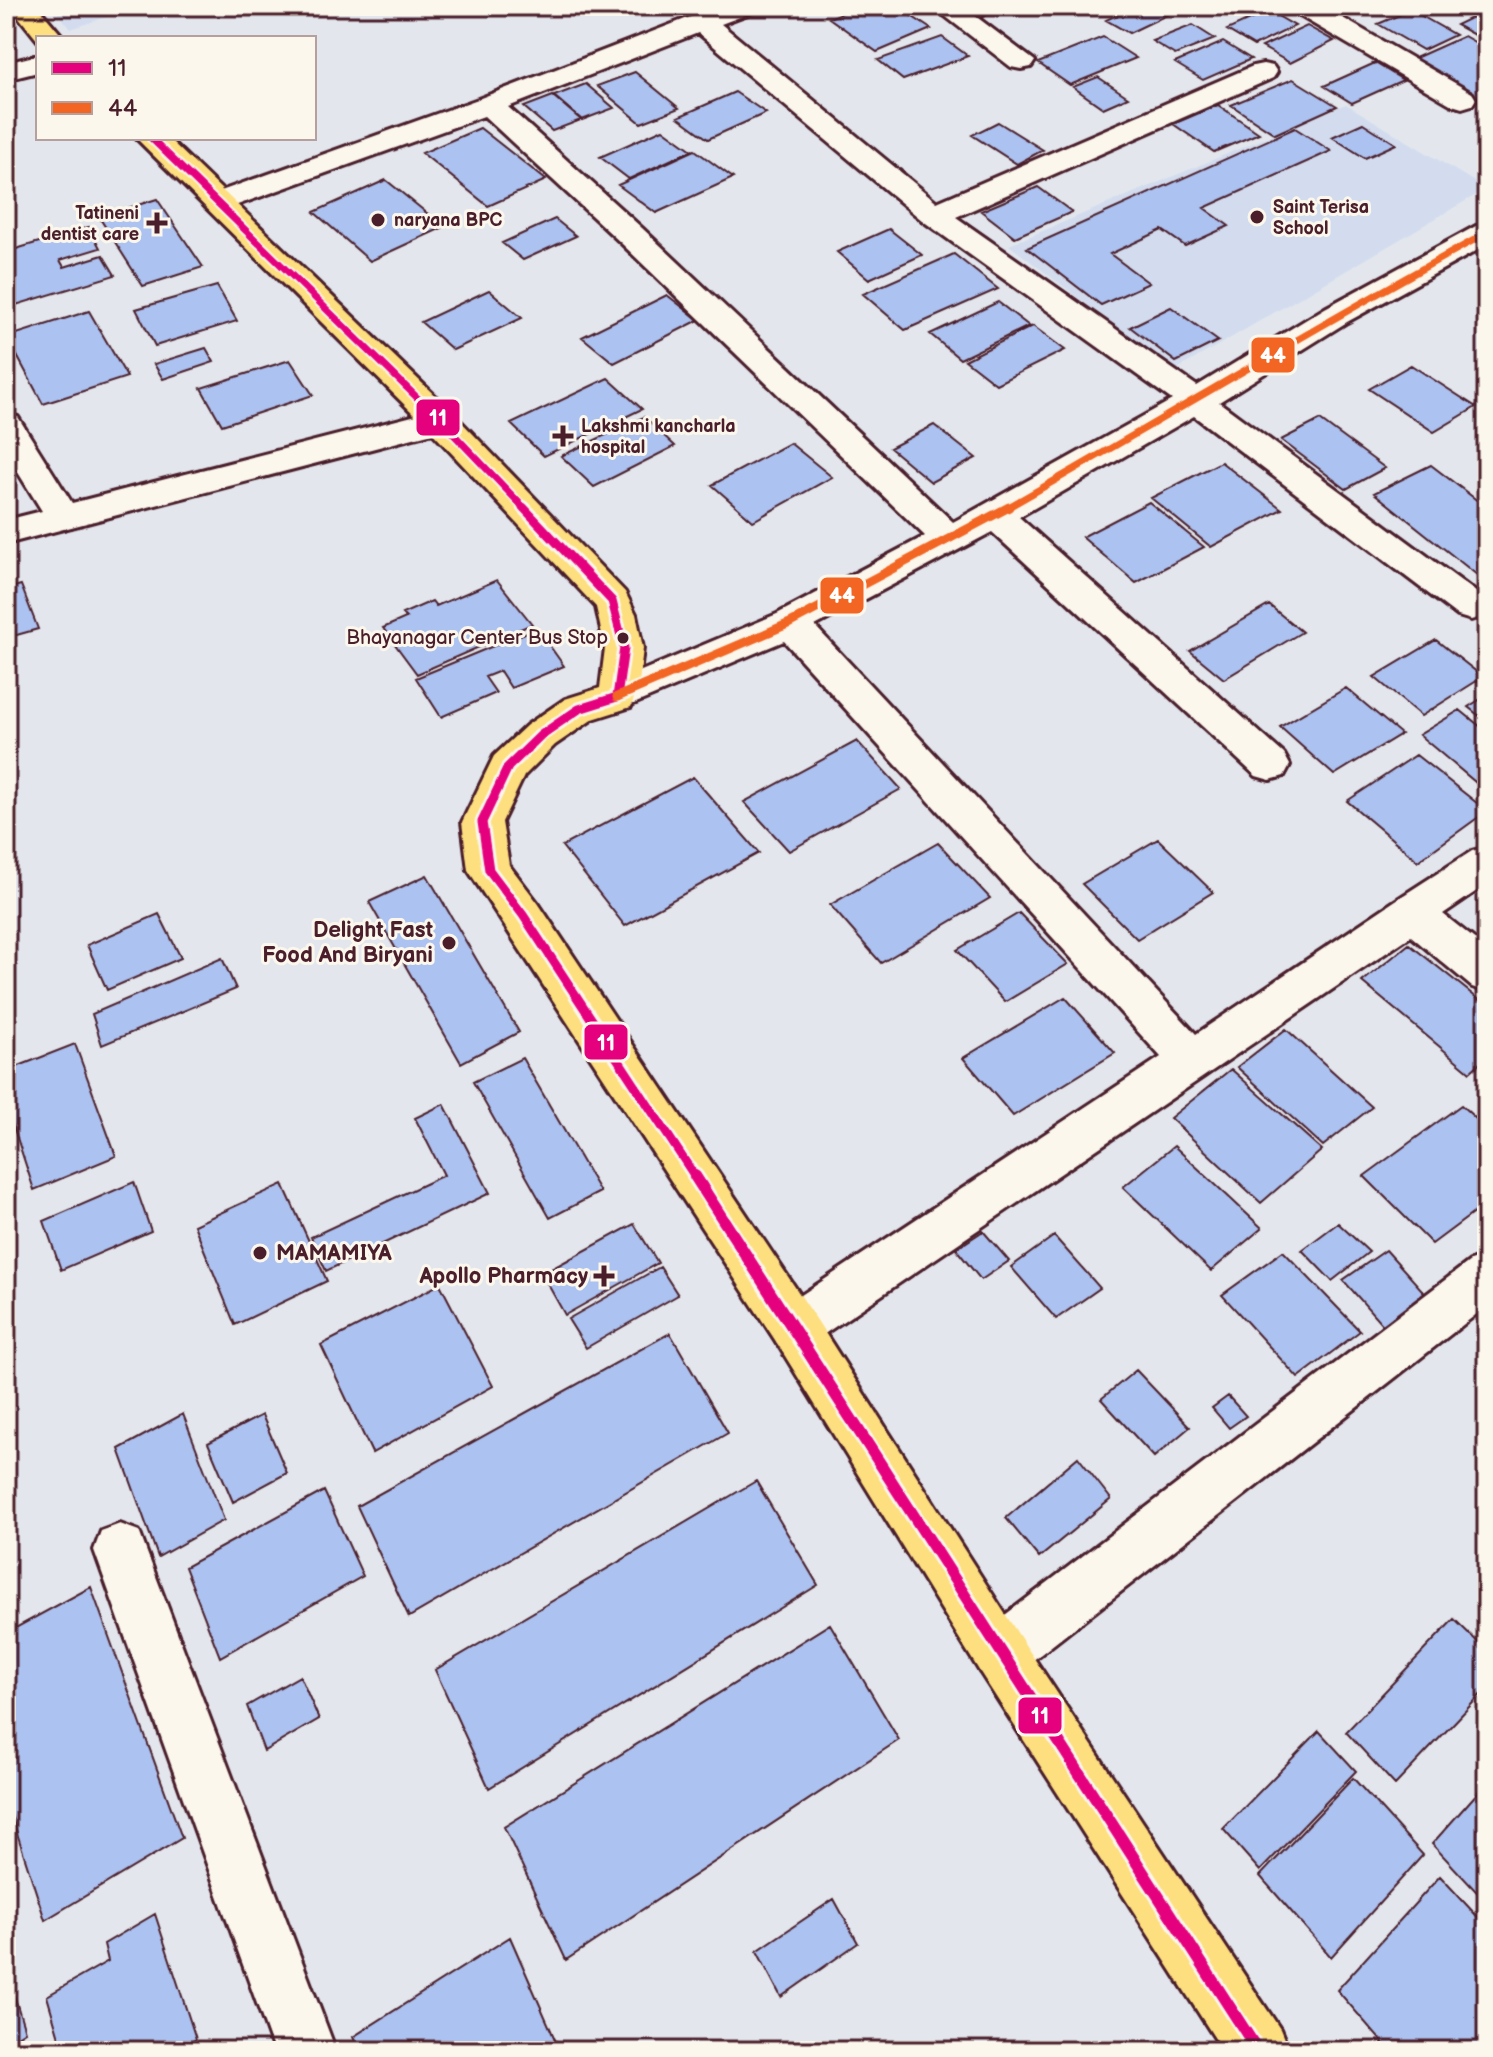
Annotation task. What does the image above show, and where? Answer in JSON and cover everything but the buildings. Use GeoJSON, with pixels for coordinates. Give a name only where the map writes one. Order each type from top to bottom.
{"type":"FeatureCollection","features":[{"type":"Feature","properties":{"kind":"main road"},"geometry":{"type":"LineString","coordinates":[[23,6],[48,36]]}},
{"type":"Feature","properties":{"kind":"main road"},"geometry":{"type":"LineString","coordinates":[[153,140],[440,420],[612,601],[622,626],[626,657],[617,697],[579,709],[541,735],[508,767],[482,822],[489,870],[523,915],[794,1327],[999,1653],[1258,2051]]}},
{"type":"Feature","properties":{"kind":"street"},"geometry":{"type":"LineString","coordinates":[[218,202],[488,105],[743,6]]}},
{"type":"Feature","properties":{"kind":"street"},"geometry":{"type":"LineString","coordinates":[[945,6],[1021,61]]}},
{"type":"Feature","properties":{"kind":"street"},"geometry":{"type":"LineString","coordinates":[[1303,6],[1462,99]]}},
{"type":"Feature","properties":{"kind":"street"},"geometry":{"type":"LineString","coordinates":[[703,23],[934,215],[1196,401],[1471,607]]}},
{"type":"Feature","properties":{"kind":"street"},"geometry":{"type":"LineString","coordinates":[[6,72],[36,64]]}},
{"type":"Feature","properties":{"kind":"street"},"geometry":{"type":"LineString","coordinates":[[934,215],[1263,72]]}},
{"type":"Feature","properties":{"kind":"street"},"geometry":{"type":"LineString","coordinates":[[488,105],[631,235],[949,538]]}},
{"type":"Feature","properties":{"kind":"street"},"geometry":{"type":"LineString","coordinates":[[617,697],[790,623],[995,515],[1196,401],[1336,315],[1487,233]]}},
{"type":"Feature","properties":{"kind":"street"},"geometry":{"type":"LineString","coordinates":[[6,532],[62,515],[440,420]]}},
{"type":"Feature","properties":{"kind":"street"},"geometry":{"type":"LineString","coordinates":[[6,425],[62,515]]}},
{"type":"Feature","properties":{"kind":"street"},"geometry":{"type":"LineString","coordinates":[[995,515],[1270,765]]}},
{"type":"Feature","properties":{"kind":"street"},"geometry":{"type":"LineString","coordinates":[[790,623],[1191,1059]]}},
{"type":"Feature","properties":{"kind":"street"},"geometry":{"type":"LineString","coordinates":[[794,1327],[1487,863]]}},
{"type":"Feature","properties":{"kind":"street"},"geometry":{"type":"LineString","coordinates":[[1411,912],[1487,974]]}},
{"type":"Feature","properties":{"kind":"street"},"geometry":{"type":"LineString","coordinates":[[999,1653],[1487,1277]]}},
{"type":"Feature","properties":{"kind":"street"},"geometry":{"type":"LineString","coordinates":[[120,1550],[305,2051]]}},
{"type":"Feature","properties":{"kind":"shaded area"},"geometry":{"type":"Polygon","coordinates":[[[52,6],[138,6],[71,29],[52,6]]]}},
{"type":"Feature","properties":{"kind":"shaded area","name":"Saint Terisa School"},"geometry":{"type":"Polygon","coordinates":[[[1346,104],[1486,189],[1174,371],[1009,245],[1346,104]]]}},
{"type":"Feature","properties":{"kind":"transit line","name":"11"},"geometry":{"type":"LineString","coordinates":[[153,140],[440,420],[612,601],[621,626],[624,648],[617,697],[579,709],[541,735],[508,767],[482,822],[489,870],[523,915],[794,1327],[999,1653],[1258,2051]]}},
{"type":"Feature","properties":{"kind":"transit line","name":"44"},"geometry":{"type":"LineString","coordinates":[[617,697],[790,623],[995,515],[1245,373],[1336,315],[1487,233]]}},
{"type":"Feature","properties":{"kind":"place","name":"Saint Terisa School"},"geometry":{"type":"Point","coordinates":[1257,217]}},
{"type":"Feature","properties":{"kind":"place","name":"naryana BPC"},"geometry":{"type":"Point","coordinates":[378,220]}},
{"type":"Feature","properties":{"kind":"place","name":"Tatineni dentist care"},"geometry":{"type":"Point","coordinates":[157,223]}},
{"type":"Feature","properties":{"kind":"place","name":"Lakshmi kancharla hospital"},"geometry":{"type":"Point","coordinates":[563,436]}},
{"type":"Feature","properties":{"kind":"place","name":"Bhayanagar Center Bus Stop"},"geometry":{"type":"Point","coordinates":[623,638]}},
{"type":"Feature","properties":{"kind":"place","name":"Delight Fast Food And Biryani"},"geometry":{"type":"Point","coordinates":[449,943]}},
{"type":"Feature","properties":{"kind":"place","name":"MAMAMIYA"},"geometry":{"type":"Point","coordinates":[260,1253]}},
{"type":"Feature","properties":{"kind":"place","name":"Apollo Pharmacy"},"geometry":{"type":"Point","coordinates":[604,1276]}}]}
